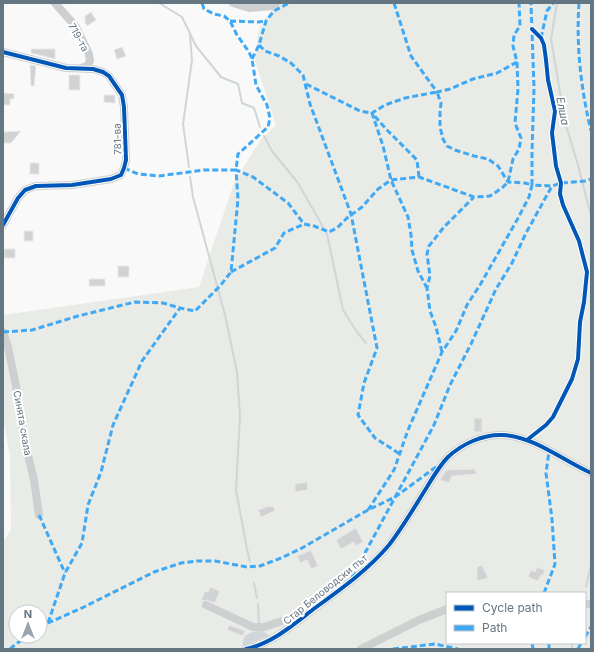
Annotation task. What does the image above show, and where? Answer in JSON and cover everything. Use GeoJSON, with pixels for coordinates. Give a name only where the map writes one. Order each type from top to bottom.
{"type":"FeatureCollection","features":[{"type":"Feature","properties":{"kind":"street","name":"719-та"},"geometry":{"type":"LineString","coordinates":[[54,3],[76,27],[89,54],[90,61],[87,66],[78,69]]}},
{"type":"Feature","properties":{"kind":"street"},"geometry":{"type":"LineString","coordinates":[[233,3],[249,8],[274,5]]}},
{"type":"Feature","properties":{"kind":"street","name":"781-ва"},"geometry":{"type":"LineString","coordinates":[[3,52],[66,68],[93,69],[103,72],[109,76],[122,95],[126,153],[124,168],[120,175],[111,179],[72,185],[36,186],[25,190],[18,198],[3,225]]}},
{"type":"Feature","properties":{"kind":"street","name":"Синята скала"},"geometry":{"type":"LineString","coordinates":[[3,332],[8,347],[16,386],[23,434],[34,480],[39,515]]}},
{"type":"Feature","properties":{"kind":"street","name":"Стар Беловодски път"},"geometry":{"type":"LineString","coordinates":[[246,649],[262,644],[282,634],[370,565],[389,545],[434,475],[447,458],[459,448],[470,442],[491,436],[516,436],[539,445],[591,473]]}},
{"type":"Feature","properties":{"kind":"street"},"geometry":{"type":"LineString","coordinates":[[206,605],[253,628],[264,627],[282,621],[298,613],[309,613]]}},
{"type":"Feature","properties":{"kind":"street"},"geometry":{"type":"LineString","coordinates":[[361,649],[419,620],[446,609]]}},
{"type":"Feature","properties":{"kind":"shaded area"},"geometry":{"type":"Polygon","coordinates":[[[279,3],[591,3],[591,649],[3,649],[3,541],[11,530],[10,456],[3,418],[3,315],[199,287],[234,183],[259,142],[276,125],[255,61],[258,32],[269,13],[279,3]]]}},
{"type":"Feature","properties":{"kind":"shaded area"},"geometry":{"type":"Polygon","coordinates":[[[263,631],[269,636],[243,646],[244,639],[249,633],[263,631]]]}},
{"type":"Feature","properties":{"kind":"building"},"geometry":{"type":"Polygon","coordinates":[[[91,12],[96,20],[87,26],[85,16],[91,12]]]}},
{"type":"Feature","properties":{"kind":"building"},"geometry":{"type":"Polygon","coordinates":[[[122,47],[126,56],[117,59],[114,50],[122,47]]]}},
{"type":"Feature","properties":{"kind":"building"},"geometry":{"type":"Polygon","coordinates":[[[31,49],[55,49],[55,59],[31,53],[31,49]]]}},
{"type":"Feature","properties":{"kind":"building"},"geometry":{"type":"Polygon","coordinates":[[[30,65],[36,66],[34,86],[31,86],[30,65]]]}},
{"type":"Feature","properties":{"kind":"building"},"geometry":{"type":"Polygon","coordinates":[[[69,75],[80,75],[80,90],[69,90],[69,75]]]}},
{"type":"Feature","properties":{"kind":"building"},"geometry":{"type":"Polygon","coordinates":[[[3,93],[14,94],[14,99],[10,99],[10,105],[3,105],[3,93]]]}},
{"type":"Feature","properties":{"kind":"building"},"geometry":{"type":"Polygon","coordinates":[[[104,95],[115,95],[115,103],[104,102],[104,95]]]}},
{"type":"Feature","properties":{"kind":"building"},"geometry":{"type":"Polygon","coordinates":[[[21,131],[11,143],[3,143],[3,132],[21,131]]]}},
{"type":"Feature","properties":{"kind":"building"},"geometry":{"type":"Polygon","coordinates":[[[30,163],[39,163],[39,174],[30,174],[30,163]]]}},
{"type":"Feature","properties":{"kind":"building"},"geometry":{"type":"Polygon","coordinates":[[[24,231],[33,231],[33,241],[24,241],[24,231]]]}},
{"type":"Feature","properties":{"kind":"building"},"geometry":{"type":"Polygon","coordinates":[[[4,249],[15,249],[15,258],[4,258],[4,249]]]}},
{"type":"Feature","properties":{"kind":"building"},"geometry":{"type":"Polygon","coordinates":[[[118,266],[129,266],[129,277],[118,277],[118,266]]]}},
{"type":"Feature","properties":{"kind":"building"},"geometry":{"type":"Polygon","coordinates":[[[89,279],[105,279],[105,286],[89,286],[89,279]]]}},
{"type":"Feature","properties":{"kind":"building"},"geometry":{"type":"Polygon","coordinates":[[[474,418],[482,418],[482,432],[474,432],[474,418]]]}},
{"type":"Feature","properties":{"kind":"building"},"geometry":{"type":"Polygon","coordinates":[[[475,469],[477,474],[452,476],[449,483],[440,480],[446,470],[475,469]]]}},
{"type":"Feature","properties":{"kind":"building"},"geometry":{"type":"Polygon","coordinates":[[[307,482],[308,490],[295,492],[295,484],[307,482]]]}},
{"type":"Feature","properties":{"kind":"building"},"geometry":{"type":"Polygon","coordinates":[[[273,506],[275,511],[261,517],[258,510],[273,506]]]}},
{"type":"Feature","properties":{"kind":"building"},"geometry":{"type":"Polygon","coordinates":[[[356,528],[363,542],[356,546],[354,542],[341,549],[336,540],[356,528]]]}},
{"type":"Feature","properties":{"kind":"building"},"geometry":{"type":"Polygon","coordinates":[[[311,550],[318,566],[311,569],[307,560],[300,563],[297,556],[311,550]]]}},
{"type":"Feature","properties":{"kind":"building"},"geometry":{"type":"Polygon","coordinates":[[[482,565],[488,578],[477,581],[477,567],[482,565]]]}},
{"type":"Feature","properties":{"kind":"building"},"geometry":{"type":"Polygon","coordinates":[[[537,567],[545,570],[543,576],[541,575],[538,581],[528,577],[531,570],[535,572],[537,567]]]}},
{"type":"Feature","properties":{"kind":"building"},"geometry":{"type":"Polygon","coordinates":[[[210,587],[220,591],[215,603],[206,600],[201,601],[205,591],[208,592],[210,587]]]}},
{"type":"Feature","properties":{"kind":"building"},"geometry":{"type":"Polygon","coordinates":[[[229,625],[245,631],[243,636],[227,630],[229,625]]]}},
{"type":"Feature","properties":{"kind":"waterway"},"geometry":{"type":"LineString","coordinates":[[159,3],[182,17],[196,46],[221,77],[238,84],[242,103],[254,108],[260,127]]}},
{"type":"Feature","properties":{"kind":"waterway","name":"Елша"},"geometry":{"type":"LineString","coordinates":[[557,3],[551,39],[565,122],[591,216]]}},
{"type":"Feature","properties":{"kind":"waterway"},"geometry":{"type":"LineString","coordinates":[[189,167],[183,124],[192,60],[190,35]]}},
{"type":"Feature","properties":{"kind":"waterway"},"geometry":{"type":"LineString","coordinates":[[264,136],[272,151],[298,183],[327,234],[343,310],[366,343]]}},
{"type":"Feature","properties":{"kind":"waterway"},"geometry":{"type":"LineString","coordinates":[[190,177],[193,197],[225,315],[237,372],[240,416],[236,490],[250,562]]}},
{"type":"Feature","properties":{"kind":"waterway","name":"Елша"},"geometry":{"type":"LineString","coordinates":[[586,587],[591,565]]}},
{"type":"Feature","properties":{"kind":"waterway"},"geometry":{"type":"LineString","coordinates":[[254,583],[257,598]]}},
{"type":"Feature","properties":{"kind":"waterway"},"geometry":{"type":"LineString","coordinates":[[258,604],[259,624]]}},
{"type":"Feature","properties":{"kind":"waterway","name":"Елша"},"geometry":{"type":"LineString","coordinates":[[571,649],[573,644]]}},
{"type":"Feature","properties":{"kind":"marked path"},"geometry":{"type":"LineString","coordinates":[[124,168],[138,174],[159,176],[204,170],[236,170],[238,154],[268,127],[270,118],[267,105],[256,85],[252,59],[249,52],[237,35],[230,21],[224,16],[214,14],[204,9],[202,3]]}},
{"type":"Feature","properties":{"kind":"marked path"},"geometry":{"type":"LineString","coordinates":[[252,59],[259,45],[266,21],[274,11],[289,3]]}},
{"type":"Feature","properties":{"kind":"marked path"},"geometry":{"type":"LineString","coordinates":[[394,3],[411,56],[437,92],[450,89],[473,79],[497,73],[517,62]]}},
{"type":"Feature","properties":{"kind":"marked path"},"geometry":{"type":"LineString","coordinates":[[3,332],[32,330],[78,316],[135,302],[163,303],[195,311],[220,286],[231,272],[238,199],[236,170],[253,177],[288,203],[304,224],[329,232],[337,228],[347,218],[362,207],[378,189],[391,180],[419,177],[474,197],[490,196],[508,182],[513,159],[519,149],[521,138],[515,123],[518,89],[517,62],[513,46],[514,35],[520,26],[519,3]]}},
{"type":"Feature","properties":{"kind":"marked path"},"geometry":{"type":"LineString","coordinates":[[419,177],[417,160],[372,113],[385,105],[405,98],[437,92],[441,103],[440,127],[443,139],[447,146],[455,150],[488,159],[498,166],[508,182],[532,185],[534,88],[531,3]]}},
{"type":"Feature","properties":{"kind":"marked path"},"geometry":{"type":"LineString","coordinates":[[541,38],[547,11],[553,3]]}},
{"type":"Feature","properties":{"kind":"marked path"},"geometry":{"type":"LineString","coordinates":[[579,3],[578,35],[580,67],[584,99],[591,131]]}},
{"type":"Feature","properties":{"kind":"marked path"},"geometry":{"type":"LineString","coordinates":[[230,21],[266,21]]}},
{"type":"Feature","properties":{"kind":"marked path"},"geometry":{"type":"LineString","coordinates":[[259,45],[265,51],[279,56],[291,63],[303,75],[310,104],[351,214],[377,348],[364,383],[358,415],[375,438],[400,454]]}},
{"type":"Feature","properties":{"kind":"marked path"},"geometry":{"type":"LineString","coordinates":[[306,84],[360,111],[372,113],[383,146],[391,180],[408,217],[412,250],[418,271],[427,288]]}},
{"type":"Feature","properties":{"kind":"marked path"},"geometry":{"type":"LineString","coordinates":[[368,510],[394,470],[408,430],[442,352],[456,331],[467,305],[517,220],[529,197],[532,185],[552,186],[561,183],[586,181],[591,179]]}},
{"type":"Feature","properties":{"kind":"marked path"},"geometry":{"type":"LineString","coordinates":[[352,577],[434,425],[450,385],[471,344],[496,289],[512,263],[526,233],[552,186]]}},
{"type":"Feature","properties":{"kind":"marked path"},"geometry":{"type":"LineString","coordinates":[[442,352],[436,327],[430,311],[427,288],[430,276],[427,254],[429,246],[444,227],[474,197]]}},
{"type":"Feature","properties":{"kind":"marked path"},"geometry":{"type":"LineString","coordinates":[[231,272],[275,248],[284,233],[304,224]]}},
{"type":"Feature","properties":{"kind":"marked path"},"geometry":{"type":"LineString","coordinates":[[48,623],[65,573],[82,543],[88,505],[101,472],[113,425],[142,361],[180,308]]}},
{"type":"Feature","properties":{"kind":"marked path"},"geometry":{"type":"LineString","coordinates":[[544,592],[555,564],[552,519],[546,473],[549,451]]}},
{"type":"Feature","properties":{"kind":"marked path"},"geometry":{"type":"LineString","coordinates":[[48,623],[154,572],[181,563],[215,561],[247,567],[260,566],[281,558],[302,548],[368,510],[395,497],[436,467]]}},
{"type":"Feature","properties":{"kind":"marked path"},"geometry":{"type":"LineString","coordinates":[[39,515],[65,573]]}},
{"type":"Feature","properties":{"kind":"marked path"},"geometry":{"type":"LineString","coordinates":[[586,635],[591,627]]}},
{"type":"Feature","properties":{"kind":"marked path"},"geometry":{"type":"LineString","coordinates":[[10,649],[16,644]]}},
{"type":"Feature","properties":{"kind":"marked path"},"geometry":{"type":"LineString","coordinates":[[393,649],[435,644],[458,649]]}},
{"type":"Feature","properties":{"kind":"marked path"},"geometry":{"type":"LineString","coordinates":[[532,644],[533,649]]}},
{"type":"Feature","properties":{"kind":"marked path"},"geometry":{"type":"LineString","coordinates":[[549,644],[549,649]]}},
{"type":"Feature","properties":{"kind":"marked path"},"geometry":{"type":"LineString","coordinates":[[578,649],[580,644]]}},
{"type":"Feature","properties":{"kind":"cycle path"},"geometry":{"type":"LineString","coordinates":[[527,440],[546,425],[553,417],[572,379],[578,359],[580,322],[587,272],[579,241],[563,205],[560,194],[561,183],[556,166],[552,133],[555,111],[548,80],[544,45],[541,38],[532,29]]}},
{"type":"Feature","properties":{"kind":"cycle path"},"geometry":{"type":"LineString","coordinates":[[3,52],[66,68],[93,69],[103,72],[109,76],[122,95],[124,107],[126,160],[121,175],[111,179],[72,185],[36,186],[25,190],[18,198],[3,225]]}},
{"type":"Feature","properties":{"kind":"cycle path"},"geometry":{"type":"LineString","coordinates":[[246,649],[274,638],[283,632],[372,563],[389,545],[404,524],[442,464],[448,457],[466,444],[488,436],[503,435],[515,437],[537,444],[591,473]]}}]}
